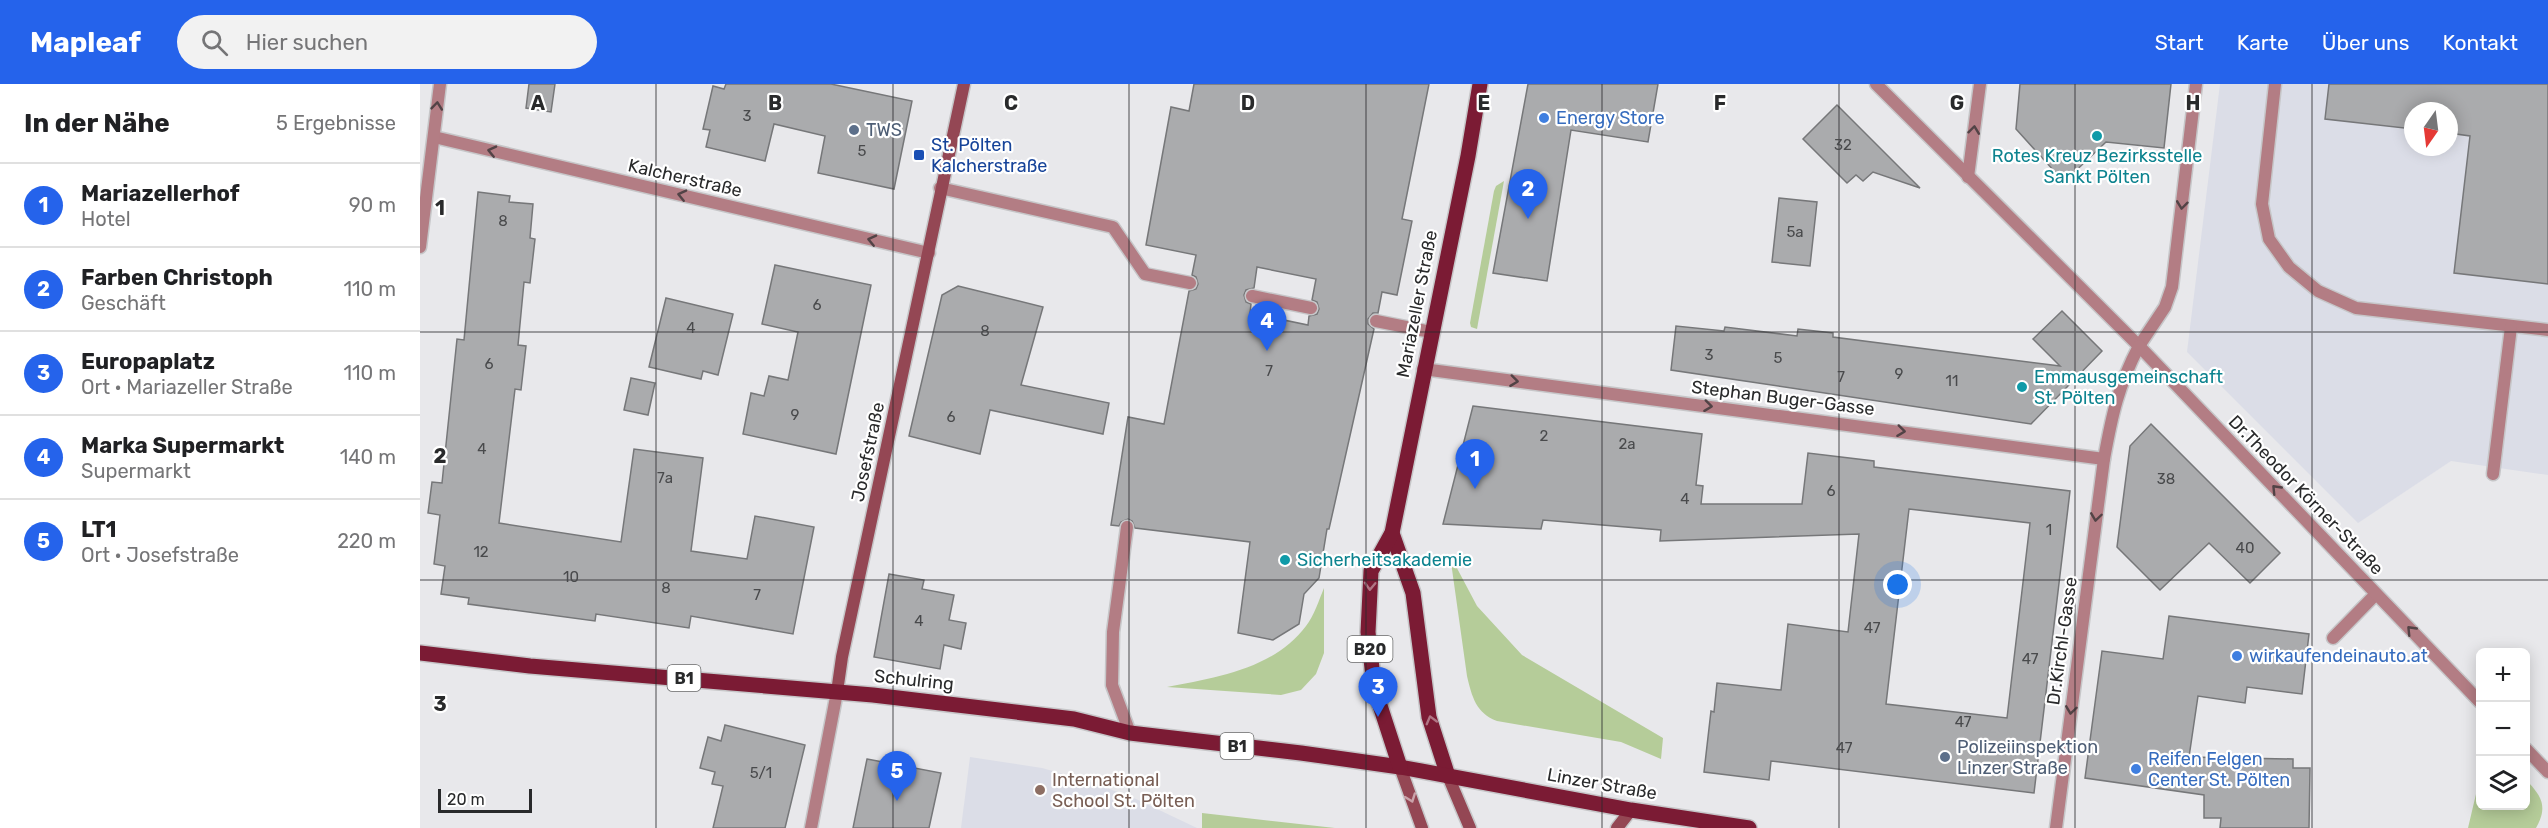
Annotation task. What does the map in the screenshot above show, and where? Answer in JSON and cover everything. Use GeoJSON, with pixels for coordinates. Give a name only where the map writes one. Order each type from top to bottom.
{"type":"FeatureCollection","features":[{"type":"Feature","properties":{"kind":"main road","name":"Mariazeller Straße"},"geometry":{"type":"LineString","coordinates":[[1400,767],[1374,687],[1368,632],[1371,570],[1392,533],[1423,369],[1468,156],[1480,84]]}},
{"type":"Feature","properties":{"kind":"main road","name":"Mariazeller Straße"},"geometry":{"type":"LineString","coordinates":[[1392,533],[1413,593],[1429,717],[1448,776]]}},
{"type":"Feature","properties":{"kind":"main road","name":"Schulring"},"geometry":{"type":"LineString","coordinates":[[420,653],[530,666],[837,692],[1074,718],[1130,733],[1400,767]]}},
{"type":"Feature","properties":{"kind":"main road","name":"B1"},"geometry":{"type":"LineString","coordinates":[[1400,767],[1448,776]]}},
{"type":"Feature","properties":{"kind":"main road","name":"Linzer Straße"},"geometry":{"type":"LineString","coordinates":[[1448,776],[1631,810],[1749,828]]}},
{"type":"Feature","properties":{"kind":"street"},"geometry":{"type":"LineString","coordinates":[[420,247],[440,84]]}},
{"type":"Feature","properties":{"kind":"street","name":"Josefstraße"},"geometry":{"type":"LineString","coordinates":[[812,828],[842,657],[940,188],[964,84]]}},
{"type":"Feature","properties":{"kind":"street","name":"Dr.Theodor Körner-Straße"},"geometry":{"type":"LineString","coordinates":[[1876,84],[2139,346],[2476,697]]}},
{"type":"Feature","properties":{"kind":"street"},"geometry":{"type":"LineString","coordinates":[[1968,177],[1980,84]]}},
{"type":"Feature","properties":{"kind":"street","name":"Dr.Kirchl-Gasse"},"geometry":{"type":"LineString","coordinates":[[2056,828],[2104,459],[2114,403],[2123,376],[2139,346],[2165,307],[2172,287],[2196,84]]}},
{"type":"Feature","properties":{"kind":"street"},"geometry":{"type":"LineString","coordinates":[[2275,84],[2262,204],[2269,239],[2289,267],[2319,291],[2356,308],[2548,330]]}},
{"type":"Feature","properties":{"kind":"street","name":"Kalcherstraße"},"geometry":{"type":"LineString","coordinates":[[434,137],[928,253]]}},
{"type":"Feature","properties":{"kind":"street"},"geometry":{"type":"LineString","coordinates":[[940,188],[1113,227],[1144,274],[1190,283]]}},
{"type":"Feature","properties":{"kind":"street"},"geometry":{"type":"LineString","coordinates":[[1252,296],[1311,308]]}},
{"type":"Feature","properties":{"kind":"street"},"geometry":{"type":"LineString","coordinates":[[1376,321],[1431,332]]}},
{"type":"Feature","properties":{"kind":"street"},"geometry":{"type":"LineString","coordinates":[[2493,474],[2511,327]]}},
{"type":"Feature","properties":{"kind":"street","name":"Stephan Buger-Gasse"},"geometry":{"type":"LineString","coordinates":[[1423,369],[2104,459]]}},
{"type":"Feature","properties":{"kind":"street"},"geometry":{"type":"LineString","coordinates":[[1127,527],[1113,632],[1112,685],[1130,733]]}},
{"type":"Feature","properties":{"kind":"street"},"geometry":{"type":"LineString","coordinates":[[2333,638],[2376,594]]}},
{"type":"Feature","properties":{"kind":"street"},"geometry":{"type":"LineString","coordinates":[[2530,753],[2548,772]]}},
{"type":"Feature","properties":{"kind":"street"},"geometry":{"type":"LineString","coordinates":[[1400,767],[1422,828]]}},
{"type":"Feature","properties":{"kind":"street"},"geometry":{"type":"LineString","coordinates":[[1448,776],[1459,807],[1470,828]]}},
{"type":"Feature","properties":{"kind":"street"},"geometry":{"type":"LineString","coordinates":[[1617,828],[1631,810]]}},
{"type":"Feature","properties":{"kind":"shaded area"},"geometry":{"type":"Polygon","coordinates":[[[2220,84],[2548,84],[2548,475],[2451,461],[2358,523],[2187,352],[2220,84]]]}},
{"type":"Feature","properties":{"kind":"shaded area","name":"International School St. Pölten"},"geometry":{"type":"Polygon","coordinates":[[[970,757],[1042,768],[1091,782],[1136,799],[1197,828],[961,828],[970,757]]]}},
{"type":"Feature","properties":{"kind":"green space"},"geometry":{"type":"Polygon","coordinates":[[[1504,181],[1477,329],[1471,327],[1470,323],[1494,191],[1496,186],[1504,181]]]}},
{"type":"Feature","properties":{"kind":"green space"},"geometry":{"type":"Polygon","coordinates":[[[1450,555],[1477,606],[1522,655],[1663,738],[1661,759],[1621,742],[1497,721],[1484,714],[1473,697],[1467,676],[1450,555]]]}},
{"type":"Feature","properties":{"kind":"green space"},"geometry":{"type":"Polygon","coordinates":[[[1324,588],[1324,653],[1316,674],[1301,690],[1281,695],[1167,687],[1224,675],[1261,662],[1278,652],[1293,641],[1306,626],[1324,588]]]}},
{"type":"Feature","properties":{"kind":"green space"},"geometry":{"type":"Polygon","coordinates":[[[2530,784],[2542,802],[2542,814],[2536,828],[2468,828],[2476,794],[2476,810],[2530,810],[2530,784]]]}},
{"type":"Feature","properties":{"kind":"green space"},"geometry":{"type":"Polygon","coordinates":[[[1202,813],[1335,828],[1202,828],[1202,813]]]}},
{"type":"Feature","properties":{"kind":"building"},"geometry":{"type":"Polygon","coordinates":[[[529,84],[555,84],[551,112],[526,108],[529,84]]]}},
{"type":"Feature","properties":{"kind":"building"},"geometry":{"type":"Polygon","coordinates":[[[726,84],[831,84],[912,101],[894,189],[818,173],[825,136],[774,124],[765,161],[706,147],[710,130],[703,129],[713,86],[724,89],[726,84]]]}},
{"type":"Feature","properties":{"kind":"building"},"geometry":{"type":"Polygon","coordinates":[[[1194,84],[1429,84],[1402,219],[1412,221],[1397,295],[1382,292],[1378,313],[1373,313],[1368,319],[1368,324],[1374,329],[1329,529],[1327,529],[1319,578],[1304,594],[1299,624],[1273,640],[1238,633],[1250,542],[1135,528],[1132,521],[1128,519],[1121,522],[1119,526],[1111,525],[1128,417],[1164,424],[1189,291],[1196,289],[1198,284],[1196,277],[1192,275],[1196,255],[1146,245],[1171,107],[1189,111],[1194,84]],[[1257,267],[1254,288],[1246,290],[1244,295],[1246,302],[1251,304],[1250,313],[1308,325],[1309,316],[1317,314],[1319,309],[1317,302],[1312,300],[1316,279],[1257,267]]]}},
{"type":"Feature","properties":{"kind":"building"},"geometry":{"type":"Polygon","coordinates":[[[1528,84],[1658,84],[1648,142],[1571,130],[1547,281],[1493,273],[1528,84]]]}},
{"type":"Feature","properties":{"kind":"building","name":"Rotes Kreuz Bezirksstelle Sankt Pölten"},"geometry":{"type":"Polygon","coordinates":[[[2020,84],[2171,84],[2164,148],[2106,142],[2064,182],[2016,129],[2020,84]]]}},
{"type":"Feature","properties":{"kind":"building"},"geometry":{"type":"Polygon","coordinates":[[[2329,84],[2548,84],[2548,284],[2454,273],[2470,136],[2458,134],[2458,102],[2404,102],[2404,128],[2325,119],[2329,84]]]}},
{"type":"Feature","properties":{"kind":"building"},"geometry":{"type":"Polygon","coordinates":[[[1837,105],[1920,188],[1873,172],[1863,181],[1856,175],[1847,183],[1803,139],[1837,105]]]}},
{"type":"Feature","properties":{"kind":"building"},"geometry":{"type":"Polygon","coordinates":[[[478,192],[510,196],[509,202],[533,204],[530,238],[535,239],[530,283],[524,282],[518,345],[526,346],[521,390],[515,389],[499,523],[621,542],[634,449],[703,458],[691,551],[747,559],[755,516],[814,527],[793,634],[691,616],[689,628],[596,614],[595,621],[468,604],[469,598],[441,594],[445,566],[434,564],[440,515],[428,513],[432,482],[442,483],[457,339],[464,340],[478,192]]]}},
{"type":"Feature","properties":{"kind":"building"},"geometry":{"type":"Polygon","coordinates":[[[1779,198],[1817,202],[1810,266],[1772,262],[1779,198]]]}},
{"type":"Feature","properties":{"kind":"building"},"geometry":{"type":"Polygon","coordinates":[[[775,265],[871,285],[836,454],[743,434],[751,393],[764,396],[769,376],[788,380],[798,332],[762,324],[775,265]]]}},
{"type":"Feature","properties":{"kind":"building"},"geometry":{"type":"Polygon","coordinates":[[[958,286],[1043,307],[1021,385],[1109,403],[1103,434],[990,410],[980,454],[909,436],[942,295],[958,286]]]}},
{"type":"Feature","properties":{"kind":"building"},"geometry":{"type":"Polygon","coordinates":[[[666,298],[733,314],[718,375],[703,371],[701,379],[649,367],[666,298]]]}},
{"type":"Feature","properties":{"kind":"building"},"geometry":{"type":"Polygon","coordinates":[[[2062,311],[2102,351],[2031,424],[1671,370],[1676,326],[1724,331],[1725,327],[1797,336],[1798,329],[1833,333],[1833,337],[2060,366],[2033,339],[2062,311]]]}},
{"type":"Feature","properties":{"kind":"building"},"geometry":{"type":"Polygon","coordinates":[[[631,378],[655,383],[648,415],[624,410],[631,378]]]}},
{"type":"Feature","properties":{"kind":"building"},"geometry":{"type":"Polygon","coordinates":[[[1473,406],[1702,434],[1696,485],[1703,486],[1701,504],[1802,504],[1808,453],[1874,461],[1874,467],[2070,491],[2034,793],[1771,761],[1769,780],[1704,772],[1711,711],[1714,712],[1717,683],[1781,690],[1788,624],[1848,632],[1859,534],[1660,541],[1661,530],[1543,520],[1541,529],[1443,524],[1473,406]],[[1909,509],[1886,704],[2007,718],[2030,523],[1909,509]]]}},
{"type":"Feature","properties":{"kind":"building"},"geometry":{"type":"Polygon","coordinates":[[[2151,424],[2280,553],[2250,583],[2209,543],[2160,590],[2117,547],[2130,446],[2151,424]]]}},
{"type":"Feature","properties":{"kind":"building"},"geometry":{"type":"Polygon","coordinates":[[[889,574],[924,580],[922,589],[954,595],[949,620],[966,623],[961,649],[944,645],[940,669],[874,657],[889,574]]]}},
{"type":"Feature","properties":{"kind":"building"},"geometry":{"type":"Polygon","coordinates":[[[2169,616],[2309,634],[2302,694],[2247,687],[2245,703],[2198,696],[2189,757],[2293,759],[2293,768],[2310,768],[2309,828],[2220,828],[2221,818],[2204,818],[2204,795],[2085,778],[2102,651],[2163,659],[2169,616]]]}},
{"type":"Feature","properties":{"kind":"building"},"geometry":{"type":"Polygon","coordinates":[[[725,725],[805,745],[785,828],[713,828],[723,786],[712,784],[715,772],[700,768],[708,737],[721,741],[725,725]]]}},
{"type":"Feature","properties":{"kind":"building"},"geometry":{"type":"Polygon","coordinates":[[[867,759],[941,773],[929,828],[853,828],[867,759]]]}},
{"type":"Feature","properties":{"kind":"place","name":"Energy Store"},"geometry":{"type":"Point","coordinates":[1544,118]}},
{"type":"Feature","properties":{"kind":"place","name":"TWS"},"geometry":{"type":"Point","coordinates":[854,130]}},
{"type":"Feature","properties":{"kind":"place","name":"Rotes Kreuz Bezirksstelle Sankt Pölten"},"geometry":{"type":"Point","coordinates":[2097,136]}},
{"type":"Feature","properties":{"kind":"place","name":"St. Pölten Kalcherstraße"},"geometry":{"type":"Point","coordinates":[919,155]}},
{"type":"Feature","properties":{"kind":"place","name":"Farben Christoph"},"geometry":{"type":"Point","coordinates":[1528,219]}},
{"type":"Feature","properties":{"kind":"place","name":"Marka Supermarkt"},"geometry":{"type":"Point","coordinates":[1267,351]}},
{"type":"Feature","properties":{"kind":"place","name":"Emmausgemeinschaft St. Pölten"},"geometry":{"type":"Point","coordinates":[2022,387]}},
{"type":"Feature","properties":{"kind":"place","name":"Mariazellerhof"},"geometry":{"type":"Point","coordinates":[1475,489]}},
{"type":"Feature","properties":{"kind":"place","name":"Sicherheitsakademie"},"geometry":{"type":"Point","coordinates":[1285,560]}},
{"type":"Feature","properties":{"kind":"place","name":"wirkaufendeinauto.at"},"geometry":{"type":"Point","coordinates":[2237,656]}},
{"type":"Feature","properties":{"kind":"place","name":"Europaplatz"},"geometry":{"type":"Point","coordinates":[1378,717]}},
{"type":"Feature","properties":{"kind":"place","name":"Polizeiinspektion Linzer Straße"},"geometry":{"type":"Point","coordinates":[1945,757]}},
{"type":"Feature","properties":{"kind":"place","name":"Reifen Felgen Center St. Pölten"},"geometry":{"type":"Point","coordinates":[2136,769]}},
{"type":"Feature","properties":{"kind":"place","name":"International School St. Pölten"},"geometry":{"type":"Point","coordinates":[1040,790]}},
{"type":"Feature","properties":{"kind":"place","name":"LT1"},"geometry":{"type":"Point","coordinates":[897,801]}}]}
